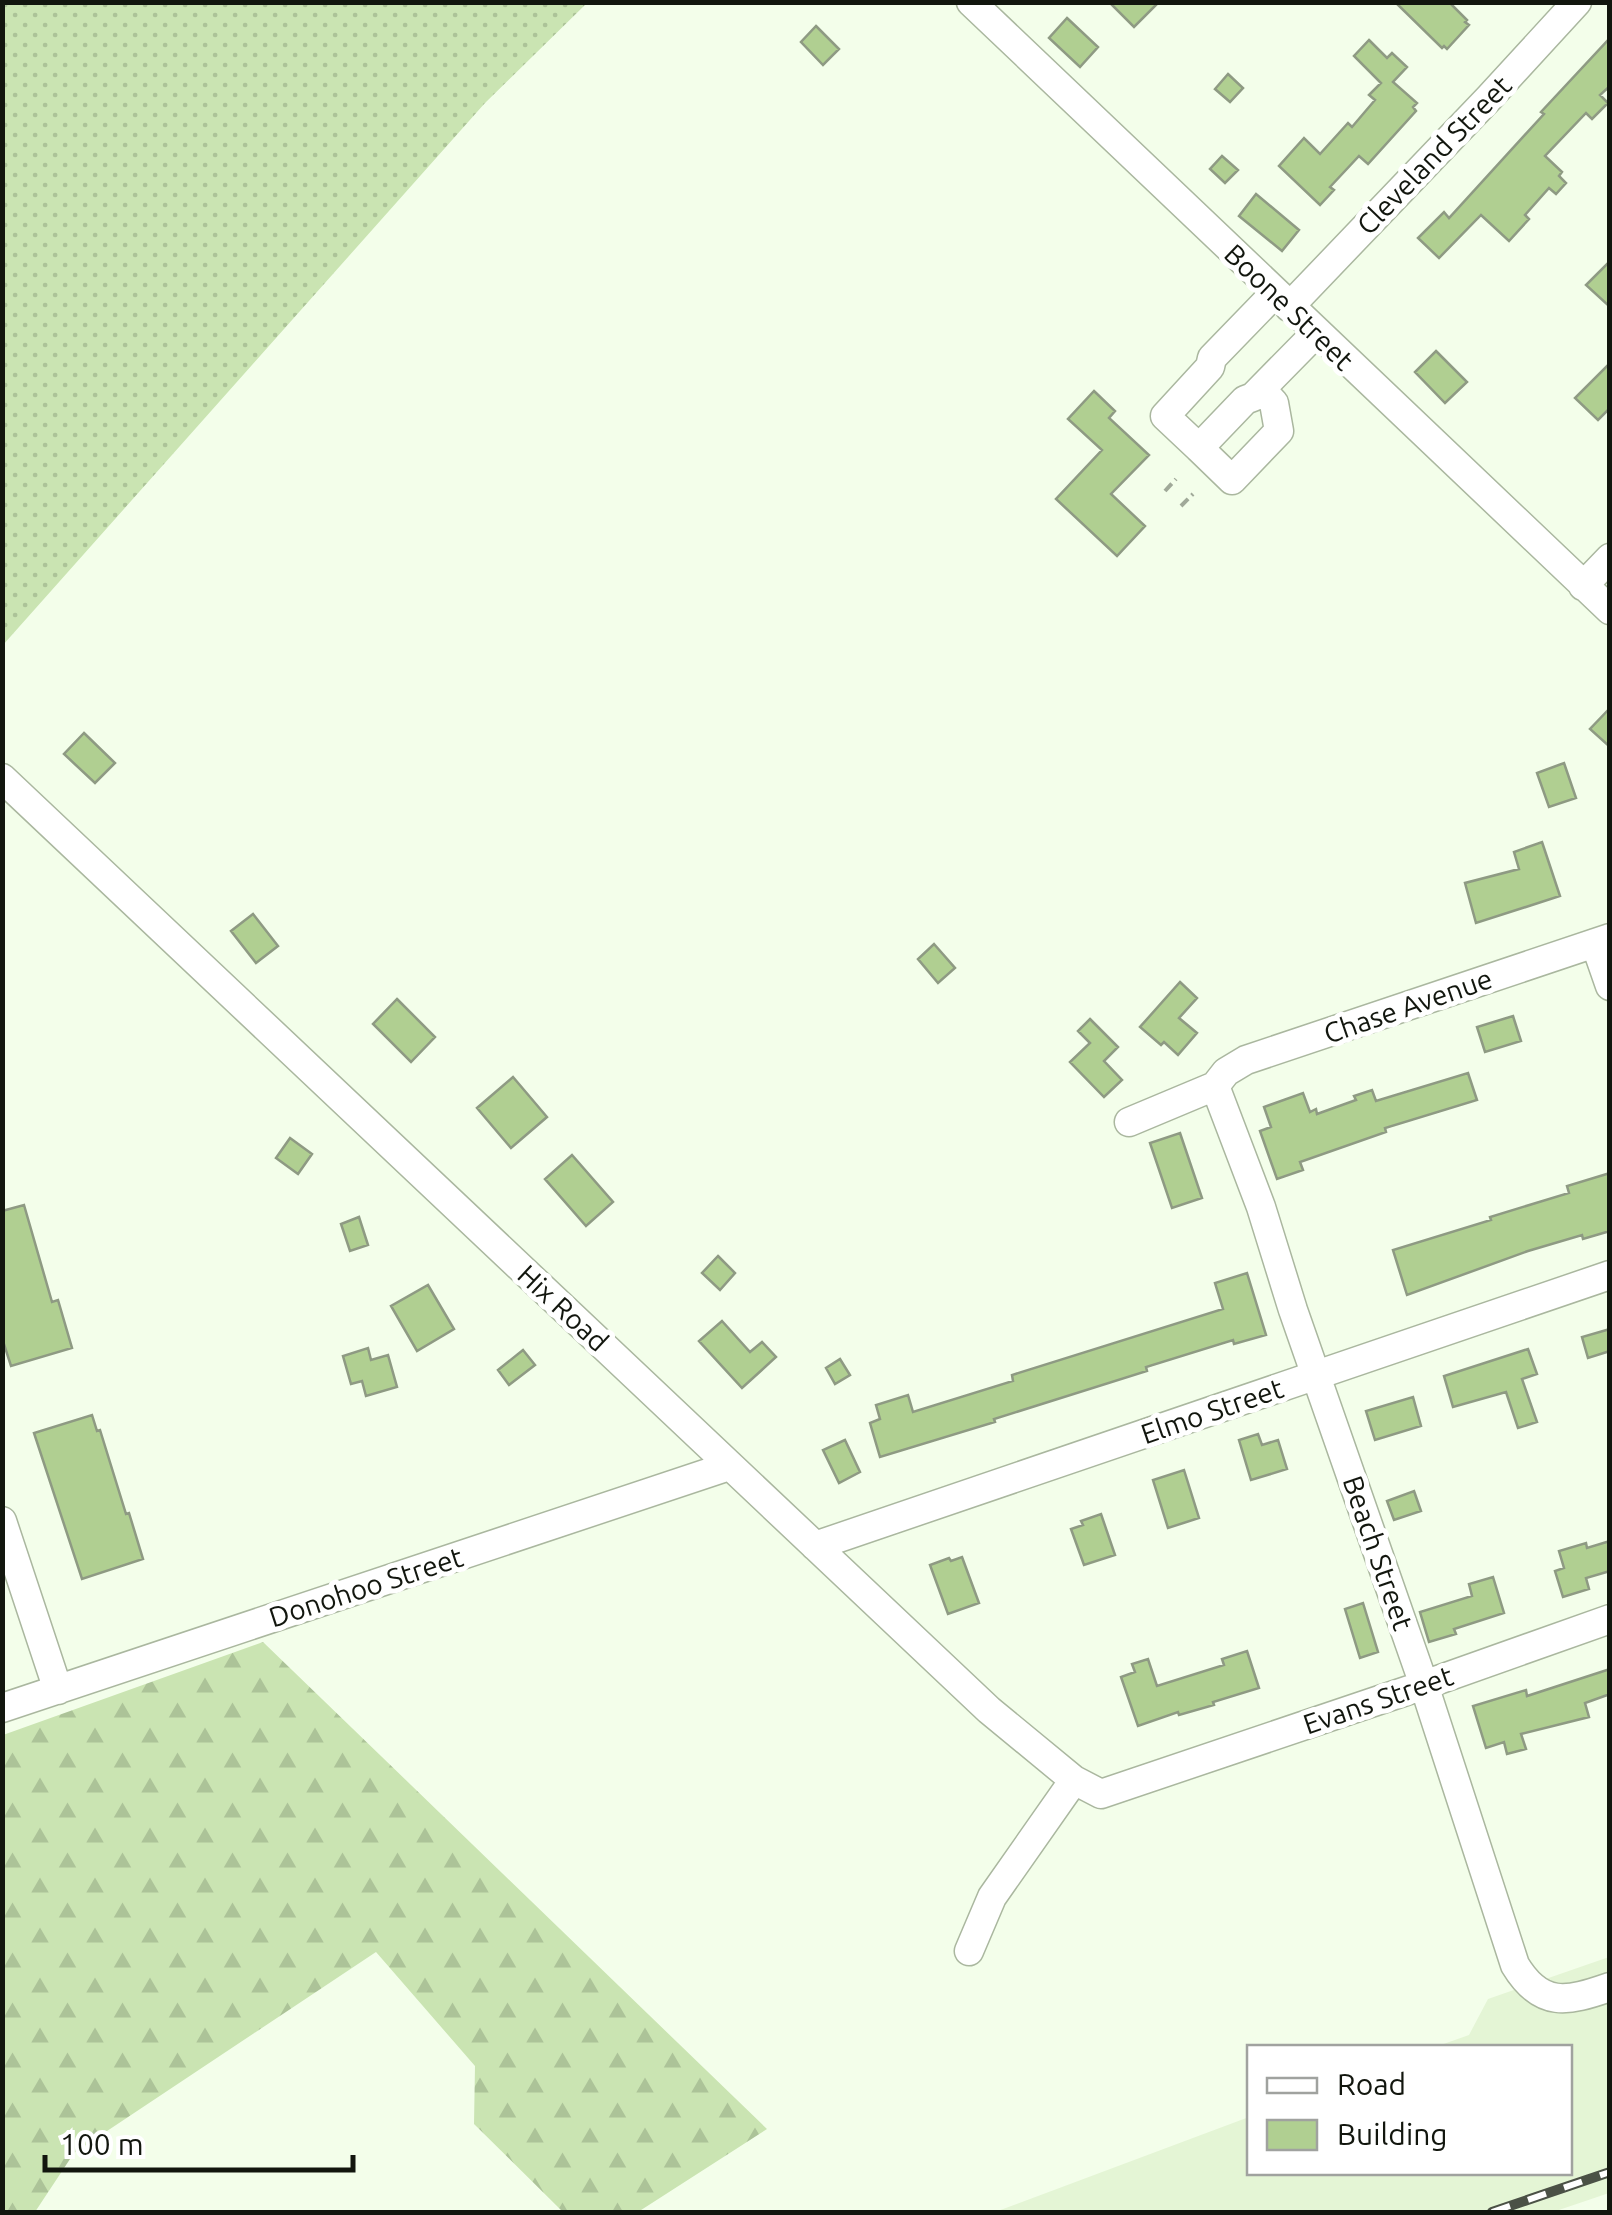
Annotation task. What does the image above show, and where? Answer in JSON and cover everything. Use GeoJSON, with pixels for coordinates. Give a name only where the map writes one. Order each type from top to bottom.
{"type":"FeatureCollection","features":[{"type":"Feature","properties":{"kind":"street","name":"Cleveland Street"},"geometry":{"type":"LineString","coordinates":[[1199,448],[1165,416],[1210,367],[1212,358],[1282,300],[1578,2]]}},
{"type":"Feature","properties":{"kind":"street","name":"Boone Street"},"geometry":{"type":"LineString","coordinates":[[975,4],[1610,610]]}},
{"type":"Feature","properties":{"kind":"street"},"geometry":{"type":"LineString","coordinates":[[1260,389],[1274,402],[1279,430],[1232,480],[1199,448],[1316,333]]}},
{"type":"Feature","properties":{"kind":"street"},"geometry":{"type":"LineString","coordinates":[[1584,586],[1610,558]]}},
{"type":"Feature","properties":{"kind":"street","name":"Hix Road"},"geometry":{"type":"LineString","coordinates":[[2,778],[989,1710],[1074,1780]]}},
{"type":"Feature","properties":{"kind":"street"},"geometry":{"type":"LineString","coordinates":[[1602,940],[1610,986]]}},
{"type":"Feature","properties":{"kind":"street","name":"Chase Avenue"},"geometry":{"type":"LineString","coordinates":[[1129,1122],[1215,1086],[1226,1072],[1246,1060],[1602,940]]}},
{"type":"Feature","properties":{"kind":"street","name":"Beach Street"},"geometry":{"type":"LineString","coordinates":[[1215,1086],[1261,1207],[1424,1684],[1515,1965],[1526,1983],[1542,1995],[1562,2000],[1610,1987]]}},
{"type":"Feature","properties":{"kind":"street","name":"Elmo Street"},"geometry":{"type":"LineString","coordinates":[[815,1546],[1610,1276]]}},
{"type":"Feature","properties":{"kind":"street","name":"Donohoo Street"},"geometry":{"type":"LineString","coordinates":[[2,1708],[729,1466]]}},
{"type":"Feature","properties":{"kind":"street"},"geometry":{"type":"LineString","coordinates":[[2,1521],[58,1690]]}},
{"type":"Feature","properties":{"kind":"street","name":"Evans Street"},"geometry":{"type":"LineString","coordinates":[[1074,1780],[1101,1794],[1610,1619]]}},
{"type":"Feature","properties":{"kind":"street"},"geometry":{"type":"LineString","coordinates":[[969,1950],[992,1897],[1074,1780]]}},
{"type":"Feature","properties":{"kind":"path"},"geometry":{"type":"LineString","coordinates":[[1164,491],[1176,478]]}},
{"type":"Feature","properties":{"kind":"path"},"geometry":{"type":"LineString","coordinates":[[1181,506],[1192,494]]}},
{"type":"Feature","properties":{"kind":"shaded area"},"geometry":{"type":"Polygon","coordinates":[[[1609,1957],[1609,2193],[1553,2212],[995,2212],[1247,2118],[1247,2175],[1572,2175],[1572,2045],[1441,2045],[1469,2035],[1488,1999],[1609,1957]]]}},
{"type":"Feature","properties":{"kind":"green space"},"geometry":{"type":"Polygon","coordinates":[[[3,2],[587,3],[485,103],[3,645],[3,2]]]}},
{"type":"Feature","properties":{"kind":"green space"},"geometry":{"type":"Polygon","coordinates":[[[263,1642],[767,2129],[638,2212],[563,2212],[474,2124],[475,2066],[376,1952],[74,2153],[35,2212],[3,2212],[3,1735],[263,1642]]]}},
{"type":"Feature","properties":{"kind":"building"},"geometry":{"type":"Polygon","coordinates":[[[1109,2],[1159,2],[1134,27],[1109,2]]]}},
{"type":"Feature","properties":{"kind":"building"},"geometry":{"type":"Polygon","coordinates":[[[1395,2],[1449,2],[1469,25],[1447,49],[1442,48],[1395,2]]]}},
{"type":"Feature","properties":{"kind":"building"},"geometry":{"type":"Polygon","coordinates":[[[1067,18],[1098,47],[1080,67],[1049,38],[1067,18]]]}},
{"type":"Feature","properties":{"kind":"building"},"geometry":{"type":"Polygon","coordinates":[[[816,26],[839,49],[823,65],[801,42],[816,26]]]}},
{"type":"Feature","properties":{"kind":"building"},"geometry":{"type":"Polygon","coordinates":[[[1610,38],[1610,86],[1600,95],[1608,103],[1592,119],[1586,113],[1545,156],[1562,172],[1559,176],[1566,183],[1556,194],[1549,188],[1509,241],[1481,215],[1439,258],[1418,238],[1444,212],[1449,218],[1610,38]]]}},
{"type":"Feature","properties":{"kind":"building"},"geometry":{"type":"Polygon","coordinates":[[[1369,40],[1387,58],[1392,53],[1407,67],[1393,82],[1417,103],[1413,107],[1416,111],[1368,164],[1359,156],[1330,187],[1334,190],[1320,205],[1279,166],[1304,138],[1320,154],[1348,123],[1352,127],[1375,100],[1369,95],[1381,83],[1354,56],[1369,40]]]}},
{"type":"Feature","properties":{"kind":"building"},"geometry":{"type":"Polygon","coordinates":[[[1228,74],[1243,88],[1230,102],[1215,89],[1228,74]]]}},
{"type":"Feature","properties":{"kind":"building"},"geometry":{"type":"Polygon","coordinates":[[[1222,156],[1238,170],[1225,183],[1210,169],[1222,156]]]}},
{"type":"Feature","properties":{"kind":"building"},"geometry":{"type":"Polygon","coordinates":[[[1256,194],[1299,230],[1282,251],[1239,216],[1256,194]]]}},
{"type":"Feature","properties":{"kind":"building"},"geometry":{"type":"Polygon","coordinates":[[[1610,261],[1610,307],[1586,285],[1610,261]]]}},
{"type":"Feature","properties":{"kind":"building"},"geometry":{"type":"Polygon","coordinates":[[[1436,351],[1467,382],[1445,403],[1415,372],[1436,351]]]}},
{"type":"Feature","properties":{"kind":"building"},"geometry":{"type":"Polygon","coordinates":[[[1610,363],[1610,408],[1598,420],[1575,398],[1610,363]]]}},
{"type":"Feature","properties":{"kind":"building"},"geometry":{"type":"Polygon","coordinates":[[[1094,391],[1115,411],[1109,418],[1149,455],[1111,494],[1145,526],[1117,556],[1056,499],[1102,450],[1068,419],[1094,391]]]}},
{"type":"Feature","properties":{"kind":"building"},"geometry":{"type":"Polygon","coordinates":[[[1610,708],[1610,747],[1590,729],[1610,708]]]}},
{"type":"Feature","properties":{"kind":"building"},"geometry":{"type":"Polygon","coordinates":[[[84,733],[115,763],[95,783],[64,754],[84,733]]]}},
{"type":"Feature","properties":{"kind":"building"},"geometry":{"type":"Polygon","coordinates":[[[1564,763],[1576,798],[1549,807],[1537,773],[1564,763]]]}},
{"type":"Feature","properties":{"kind":"building"},"geometry":{"type":"Polygon","coordinates":[[[1542,842],[1560,896],[1476,923],[1465,883],[1519,869],[1514,852],[1542,842]]]}},
{"type":"Feature","properties":{"kind":"building"},"geometry":{"type":"Polygon","coordinates":[[[253,914],[278,946],[256,963],[231,931],[253,914]]]}},
{"type":"Feature","properties":{"kind":"building"},"geometry":{"type":"Polygon","coordinates":[[[934,944],[955,968],[938,983],[918,959],[934,944]]]}},
{"type":"Feature","properties":{"kind":"building"},"geometry":{"type":"Polygon","coordinates":[[[1180,982],[1197,998],[1179,1018],[1197,1033],[1178,1055],[1140,1027],[1180,982]]]}},
{"type":"Feature","properties":{"kind":"building"},"geometry":{"type":"Polygon","coordinates":[[[397,999],[435,1037],[411,1062],[373,1024],[397,999]]]}},
{"type":"Feature","properties":{"kind":"building"},"geometry":{"type":"Polygon","coordinates":[[[1513,1016],[1521,1041],[1485,1052],[1477,1027],[1513,1016]]]}},
{"type":"Feature","properties":{"kind":"building"},"geometry":{"type":"Polygon","coordinates":[[[1090,1019],[1118,1047],[1104,1061],[1122,1080],[1104,1097],[1070,1062],[1090,1043],[1078,1031],[1090,1019]]]}},
{"type":"Feature","properties":{"kind":"building"},"geometry":{"type":"Polygon","coordinates":[[[1468,1073],[1477,1100],[1385,1128],[1386,1132],[1300,1162],[1303,1170],[1277,1179],[1260,1131],[1271,1127],[1264,1107],[1303,1093],[1310,1112],[1316,1109],[1317,1114],[1372,1090],[1376,1101],[1468,1073]]]}},
{"type":"Feature","properties":{"kind":"building"},"geometry":{"type":"Polygon","coordinates":[[[513,1077],[547,1117],[511,1148],[477,1108],[513,1077]]]}},
{"type":"Feature","properties":{"kind":"building"},"geometry":{"type":"Polygon","coordinates":[[[1180,1133],[1202,1198],[1172,1208],[1150,1143],[1180,1133]]]}},
{"type":"Feature","properties":{"kind":"building"},"geometry":{"type":"Polygon","coordinates":[[[290,1138],[312,1154],[298,1174],[276,1158],[290,1138]]]}},
{"type":"Feature","properties":{"kind":"building"},"geometry":{"type":"Polygon","coordinates":[[[572,1155],[613,1202],[586,1226],[545,1179],[572,1155]]]}},
{"type":"Feature","properties":{"kind":"building"},"geometry":{"type":"Polygon","coordinates":[[[1610,1173],[1610,1231],[1528,1251],[1407,1295],[1393,1250],[1569,1193],[1567,1186],[1610,1173]]]}},
{"type":"Feature","properties":{"kind":"building"},"geometry":{"type":"Polygon","coordinates":[[[24,1205],[52,1302],[58,1300],[72,1348],[11,1366],[2,1338],[2,1211],[24,1205]]]}},
{"type":"Feature","properties":{"kind":"building"},"geometry":{"type":"Polygon","coordinates":[[[359,1217],[368,1245],[350,1251],[341,1224],[359,1217]]]}},
{"type":"Feature","properties":{"kind":"building"},"geometry":{"type":"Polygon","coordinates":[[[718,1256],[735,1273],[720,1290],[702,1273],[718,1256]]]}},
{"type":"Feature","properties":{"kind":"building"},"geometry":{"type":"Polygon","coordinates":[[[1247,1273],[1266,1335],[1234,1344],[1233,1340],[1146,1367],[1147,1371],[880,1457],[870,1423],[880,1419],[876,1405],[908,1395],[913,1412],[1013,1381],[1012,1375],[1223,1309],[1215,1283],[1247,1273]]]}},
{"type":"Feature","properties":{"kind":"building"},"geometry":{"type":"Polygon","coordinates":[[[428,1285],[454,1329],[417,1351],[391,1306],[428,1285]]]}},
{"type":"Feature","properties":{"kind":"building"},"geometry":{"type":"Polygon","coordinates":[[[722,1321],[750,1352],[762,1342],[776,1357],[742,1388],[699,1341],[722,1321]]]}},
{"type":"Feature","properties":{"kind":"building"},"geometry":{"type":"Polygon","coordinates":[[[1610,1329],[1610,1351],[1588,1358],[1582,1337],[1610,1329]]]}},
{"type":"Feature","properties":{"kind":"building"},"geometry":{"type":"Polygon","coordinates":[[[368,1348],[371,1360],[388,1355],[397,1387],[366,1396],[362,1381],[351,1384],[343,1356],[368,1348]]]}},
{"type":"Feature","properties":{"kind":"building"},"geometry":{"type":"Polygon","coordinates":[[[1528,1349],[1537,1374],[1522,1379],[1537,1422],[1518,1428],[1506,1392],[1453,1407],[1444,1376],[1528,1349]]]}},
{"type":"Feature","properties":{"kind":"building"},"geometry":{"type":"Polygon","coordinates":[[[523,1350],[535,1365],[509,1385],[498,1370],[523,1350]]]}},
{"type":"Feature","properties":{"kind":"building"},"geometry":{"type":"Polygon","coordinates":[[[840,1359],[850,1375],[835,1384],[826,1368],[840,1359]]]}},
{"type":"Feature","properties":{"kind":"building"},"geometry":{"type":"Polygon","coordinates":[[[1413,1397],[1421,1426],[1375,1440],[1366,1411],[1413,1397]]]}},
{"type":"Feature","properties":{"kind":"building"},"geometry":{"type":"Polygon","coordinates":[[[92,1415],[143,1559],[82,1579],[34,1433],[92,1415]]]}},
{"type":"Feature","properties":{"kind":"building"},"geometry":{"type":"Polygon","coordinates":[[[1258,1434],[1262,1445],[1278,1440],[1287,1469],[1251,1480],[1239,1440],[1258,1434]]]}},
{"type":"Feature","properties":{"kind":"building"},"geometry":{"type":"Polygon","coordinates":[[[845,1440],[860,1472],[839,1483],[823,1450],[845,1440]]]}},
{"type":"Feature","properties":{"kind":"building"},"geometry":{"type":"Polygon","coordinates":[[[1184,1470],[1199,1518],[1168,1528],[1153,1480],[1184,1470]]]}},
{"type":"Feature","properties":{"kind":"building"},"geometry":{"type":"Polygon","coordinates":[[[1414,1491],[1421,1511],[1394,1520],[1387,1501],[1414,1491]]]}},
{"type":"Feature","properties":{"kind":"building"},"geometry":{"type":"Polygon","coordinates":[[[1101,1514],[1115,1555],[1084,1565],[1071,1529],[1101,1514]]]}},
{"type":"Feature","properties":{"kind":"building"},"geometry":{"type":"Polygon","coordinates":[[[1610,1541],[1610,1571],[1586,1578],[1589,1589],[1563,1597],[1555,1571],[1564,1568],[1559,1551],[1610,1541]]]}},
{"type":"Feature","properties":{"kind":"building"},"geometry":{"type":"Polygon","coordinates":[[[962,1557],[979,1603],[948,1614],[930,1565],[962,1557]]]}},
{"type":"Feature","properties":{"kind":"building"},"geometry":{"type":"Polygon","coordinates":[[[1493,1577],[1504,1613],[1454,1629],[1456,1634],[1429,1642],[1420,1612],[1472,1596],[1469,1584],[1493,1577]]]}},
{"type":"Feature","properties":{"kind":"building"},"geometry":{"type":"Polygon","coordinates":[[[1363,1603],[1378,1652],[1360,1658],[1345,1609],[1363,1603]]]}},
{"type":"Feature","properties":{"kind":"building"},"geometry":{"type":"Polygon","coordinates":[[[1247,1651],[1259,1688],[1138,1726],[1121,1677],[1135,1672],[1132,1664],[1148,1659],[1157,1686],[1224,1665],[1222,1659],[1247,1651]]]}},
{"type":"Feature","properties":{"kind":"building"},"geometry":{"type":"Polygon","coordinates":[[[1610,1669],[1610,1694],[1585,1703],[1589,1717],[1521,1734],[1526,1749],[1507,1754],[1504,1742],[1486,1748],[1473,1706],[1526,1690],[1527,1696],[1610,1669]]]}},
{"type":"Feature","properties":{"kind":"railway"},"geometry":{"type":"LineString","coordinates":[[1492,2212],[1610,2172]]}}]}
